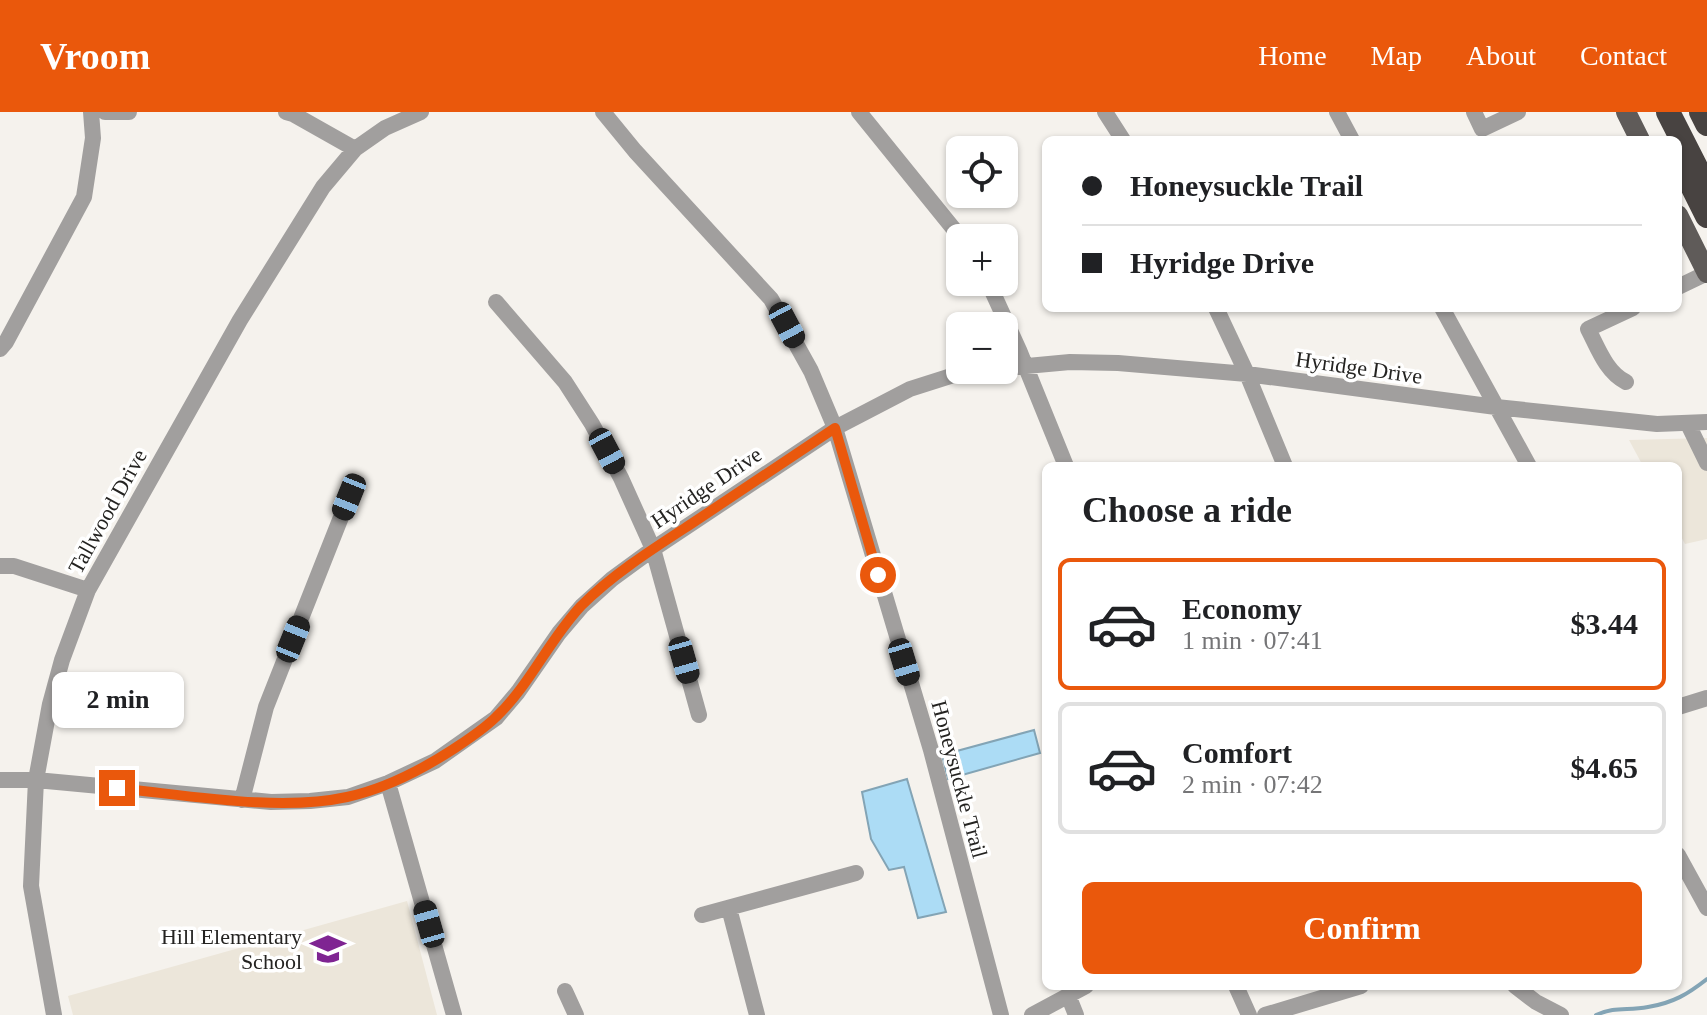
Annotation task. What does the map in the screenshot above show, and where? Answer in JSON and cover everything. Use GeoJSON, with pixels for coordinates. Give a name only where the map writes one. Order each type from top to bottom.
{"type":"FeatureCollection","features":[{"type":"Feature","properties":{"kind":"highway"},"geometry":{"type":"LineString","coordinates":[[1657,112],[1669,136]]}},
{"type":"Feature","properties":{"kind":"highway"},"geometry":{"type":"LineString","coordinates":[[1668,112],[1680,136]]}},
{"type":"Feature","properties":{"kind":"highway"},"geometry":{"type":"LineString","coordinates":[[1687,112],[1707,155]]}},
{"type":"Feature","properties":{"kind":"highway"},"geometry":{"type":"LineString","coordinates":[[1701,112],[1707,124]]}},
{"type":"Feature","properties":{"kind":"highway"},"geometry":{"type":"LineString","coordinates":[[1682,140],[1707,183]]}},
{"type":"Feature","properties":{"kind":"highway"},"geometry":{"type":"LineString","coordinates":[[1682,155],[1707,204]]}},
{"type":"Feature","properties":{"kind":"highway"},"geometry":{"type":"LineString","coordinates":[[1682,167],[1707,216]]}},
{"type":"Feature","properties":{"kind":"main road"},"geometry":{"type":"LineString","coordinates":[[1626,112],[1638,136]]}},
{"type":"Feature","properties":{"kind":"main road"},"geometry":{"type":"LineString","coordinates":[[1682,223],[1707,273]]}},
{"type":"Feature","properties":{"kind":"street"},"geometry":{"type":"LineString","coordinates":[[0,349],[84,197],[93,138],[91,112]]}},
{"type":"Feature","properties":{"kind":"street"},"geometry":{"type":"LineString","coordinates":[[105,112],[129,112]]}},
{"type":"Feature","properties":{"kind":"street"},"geometry":{"type":"LineString","coordinates":[[286,112],[355,149]]}},
{"type":"Feature","properties":{"kind":"street","name":"Tallwood Drive"},"geometry":{"type":"LineString","coordinates":[[54,1015],[31,886],[36,780],[50,704],[62,660],[88,590],[240,320],[323,187],[355,149],[385,128],[421,112]]}},
{"type":"Feature","properties":{"kind":"street","name":"Honeysuckle Trail"},"geometry":{"type":"LineString","coordinates":[[603,112],[771,299],[811,371],[835,428],[931,750],[1001,1015]]}},
{"type":"Feature","properties":{"kind":"street"},"geometry":{"type":"LineString","coordinates":[[859,112],[950,224]]}},
{"type":"Feature","properties":{"kind":"street"},"geometry":{"type":"LineString","coordinates":[[1105,112],[1120,136]]}},
{"type":"Feature","properties":{"kind":"street"},"geometry":{"type":"LineString","coordinates":[[1337,112],[1350,136]]}},
{"type":"Feature","properties":{"kind":"street"},"geometry":{"type":"LineString","coordinates":[[1474,112],[1482,129],[1518,112]]}},
{"type":"Feature","properties":{"kind":"street"},"geometry":{"type":"LineString","coordinates":[[1682,285],[1707,273]]}},
{"type":"Feature","properties":{"kind":"street"},"geometry":{"type":"LineString","coordinates":[[994,296],[1064,462]]}},
{"type":"Feature","properties":{"kind":"street"},"geometry":{"type":"LineString","coordinates":[[496,302],[565,382],[621,478],[653,549],[699,715]]}},
{"type":"Feature","properties":{"kind":"street"},"geometry":{"type":"LineString","coordinates":[[1218,312],[1283,462]]}},
{"type":"Feature","properties":{"kind":"street"},"geometry":{"type":"LineString","coordinates":[[1444,312],[1527,462]]}},
{"type":"Feature","properties":{"kind":"street"},"geometry":{"type":"LineString","coordinates":[[1624,312],[1588,329],[1605,363],[1626,382]]}},
{"type":"Feature","properties":{"kind":"street","name":"Hyridge Drive"},"geometry":{"type":"LineString","coordinates":[[1018,367],[1070,362],[1118,363],[1247,374],[1496,407],[1657,424],[1707,422]]}},
{"type":"Feature","properties":{"kind":"street","name":"Hyridge Drive"},"geometry":{"type":"LineString","coordinates":[[0,780],[36,780],[271,802],[348,797],[388,783],[435,761],[496,718],[582,606],[653,549],[835,428],[910,389],[946,378]]}},
{"type":"Feature","properties":{"kind":"street"},"geometry":{"type":"LineString","coordinates":[[1688,424],[1707,463]]}},
{"type":"Feature","properties":{"kind":"street"},"geometry":{"type":"LineString","coordinates":[[242,800],[266,707],[349,497]]}},
{"type":"Feature","properties":{"kind":"street"},"geometry":{"type":"LineString","coordinates":[[0,566],[14,566],[88,590]]}},
{"type":"Feature","properties":{"kind":"street"},"geometry":{"type":"LineString","coordinates":[[1682,708],[1707,698]]}},
{"type":"Feature","properties":{"kind":"street"},"geometry":{"type":"LineString","coordinates":[[388,783],[454,1015]]}},
{"type":"Feature","properties":{"kind":"street"},"geometry":{"type":"LineString","coordinates":[[1682,866],[1707,908]]}},
{"type":"Feature","properties":{"kind":"street"},"geometry":{"type":"LineString","coordinates":[[702,915],[856,873]]}},
{"type":"Feature","properties":{"kind":"street"},"geometry":{"type":"LineString","coordinates":[[729,908],[757,1015]]}},
{"type":"Feature","properties":{"kind":"street"},"geometry":{"type":"LineString","coordinates":[[1032,1015],[1078,990]]}},
{"type":"Feature","properties":{"kind":"street"},"geometry":{"type":"LineString","coordinates":[[1238,990],[1249,1015]]}},
{"type":"Feature","properties":{"kind":"street"},"geometry":{"type":"LineString","coordinates":[[1265,1015],[1348,990]]}},
{"type":"Feature","properties":{"kind":"street"},"geometry":{"type":"LineString","coordinates":[[1520,990],[1561,1015]]}},
{"type":"Feature","properties":{"kind":"street"},"geometry":{"type":"LineString","coordinates":[[565,991],[576,1015]]}},
{"type":"Feature","properties":{"kind":"street"},"geometry":{"type":"LineString","coordinates":[[1068,995],[1076,1015]]}},
{"type":"Feature","properties":{"kind":"shaded area"},"geometry":{"type":"Polygon","coordinates":[[[1707,438],[1707,539],[1685,544],[1682,538],[1682,462],[1641,462],[1629,440],[1707,438]]]}},
{"type":"Feature","properties":{"kind":"shaded area","name":"Hill Elementary School"},"geometry":{"type":"Polygon","coordinates":[[[407,901],[437,1015],[73,1015],[68,996],[407,901]]]}},
{"type":"Feature","properties":{"kind":"water"},"geometry":{"type":"Polygon","coordinates":[[[1034,730],[1040,753],[948,779],[942,755],[1034,730]]]}},
{"type":"Feature","properties":{"kind":"water"},"geometry":{"type":"Polygon","coordinates":[[[907,779],[946,912],[918,918],[904,867],[889,870],[871,839],[862,792],[907,779]]]}},
{"type":"Feature","properties":{"kind":"waterway"},"geometry":{"type":"LineString","coordinates":[[1596,1015],[1665,1003],[1707,979]]}},
{"type":"Feature","properties":{"kind":"place","name":"Hill Elementary School"},"geometry":{"type":"Point","coordinates":[328,949]}},
{"type":"Feature","properties":{"kind":"route"},"geometry":{"type":"LineString","coordinates":[[117,788],[271,802],[310,801],[348,797],[435,761],[496,718],[559,633],[582,606],[612,579],[835,428],[878,575]]}}]}
